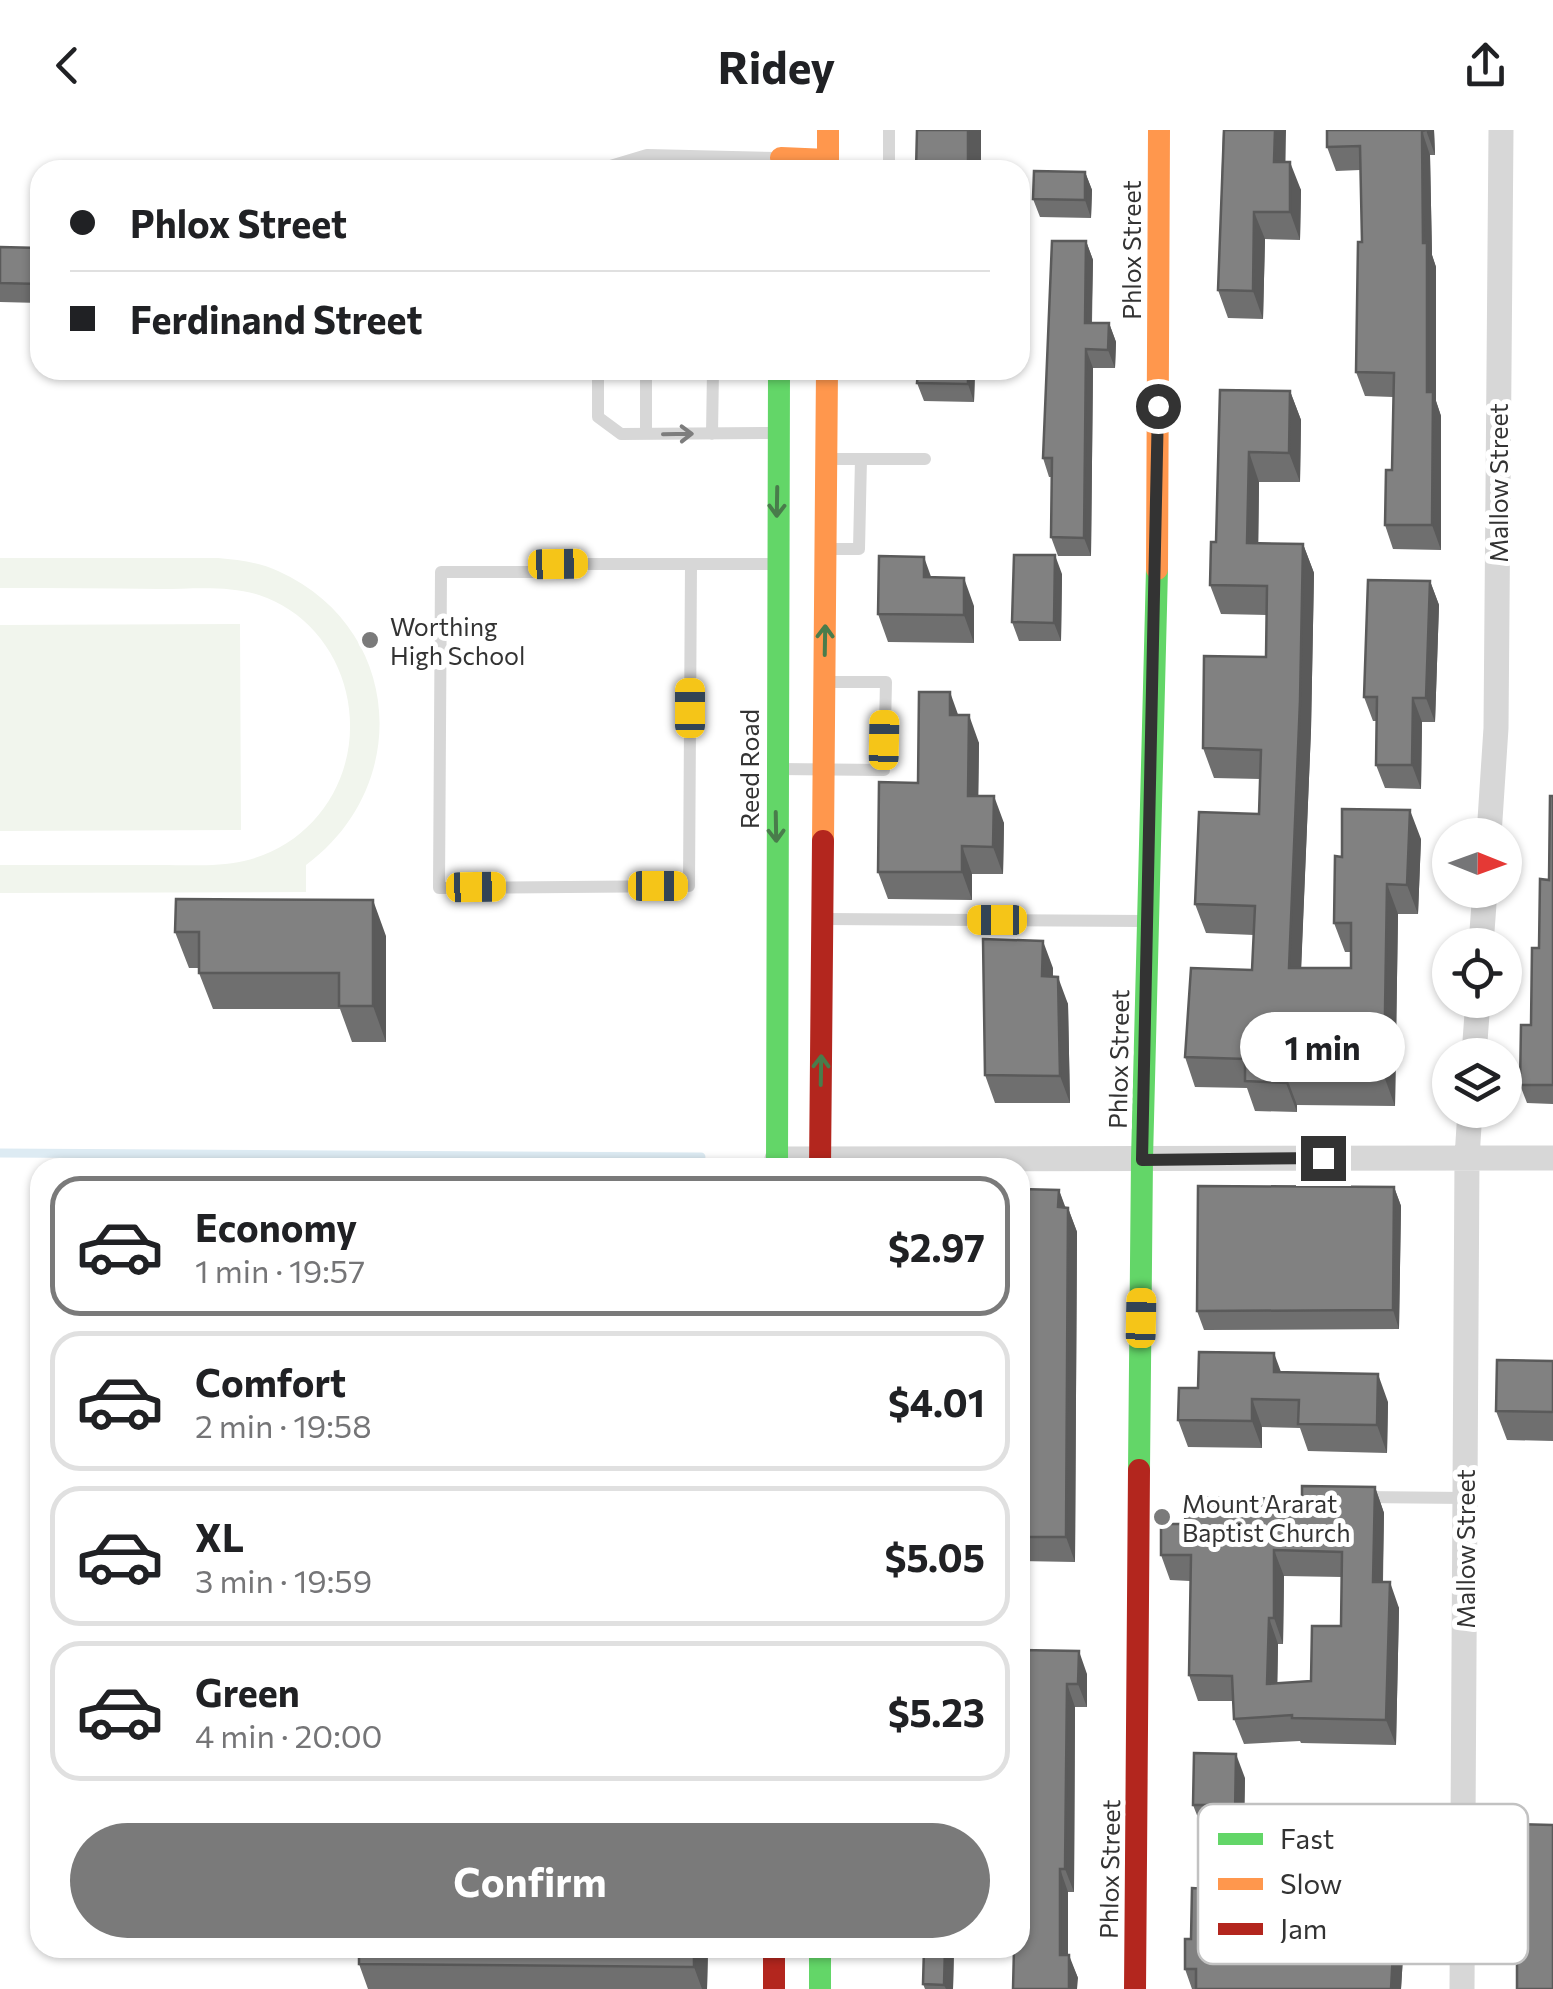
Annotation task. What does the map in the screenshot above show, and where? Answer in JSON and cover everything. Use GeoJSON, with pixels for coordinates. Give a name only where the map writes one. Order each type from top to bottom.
{"type":"FeatureCollection","features":[{"type":"Feature","properties":{"kind":"street"},"geometry":{"type":"LineString","coordinates":[[781,130],[781,160]]}},
{"type":"Feature","properties":{"kind":"street"},"geometry":{"type":"LineString","coordinates":[[828,130],[828,160]]}},
{"type":"Feature","properties":{"kind":"street","name":"Phlox Street"},"geometry":{"type":"LineString","coordinates":[[1135,1989],[1142,1160],[1158,525],[1159,130]]}},
{"type":"Feature","properties":{"kind":"street","name":"Mallow Street"},"geometry":{"type":"LineString","coordinates":[[1490,818],[1496,728],[1501,130]]}},
{"type":"Feature","properties":{"kind":"street","name":"Reed Road"},"geometry":{"type":"LineString","coordinates":[[777,1158],[779,380]]}},
{"type":"Feature","properties":{"kind":"street"},"geometry":{"type":"LineString","coordinates":[[820,1158],[828,380]]}},
{"type":"Feature","properties":{"kind":"street","name":"Mallow Street"},"geometry":{"type":"LineString","coordinates":[[1463,1804],[1469,1128]]}},
{"type":"Feature","properties":{"kind":"street"},"geometry":{"type":"LineString","coordinates":[[1030,1161],[1553,1158]]}},
{"type":"Feature","properties":{"kind":"street"},"geometry":{"type":"LineString","coordinates":[[774,1958],[774,1989]]}},
{"type":"Feature","properties":{"kind":"street"},"geometry":{"type":"LineString","coordinates":[[820,1958],[820,1989]]}},
{"type":"Feature","properties":{"kind":"street","name":"Mallow Street"},"geometry":{"type":"LineString","coordinates":[[1462,1964],[1462,1989]]}},
{"type":"Feature","properties":{"kind":"lane"},"geometry":{"type":"LineString","coordinates":[[889,130],[890,160]]}},
{"type":"Feature","properties":{"kind":"lane"},"geometry":{"type":"LineString","coordinates":[[598,380],[598,417],[621,434],[778,433]]}},
{"type":"Feature","properties":{"kind":"lane"},"geometry":{"type":"LineString","coordinates":[[646,380],[646,434]]}},
{"type":"Feature","properties":{"kind":"lane"},"geometry":{"type":"LineString","coordinates":[[712,380],[712,434]]}},
{"type":"Feature","properties":{"kind":"lane"},"geometry":{"type":"LineString","coordinates":[[827,459],[926,459]]}},
{"type":"Feature","properties":{"kind":"lane"},"geometry":{"type":"LineString","coordinates":[[826,549],[859,549],[860,459]]}},
{"type":"Feature","properties":{"kind":"lane"},"geometry":{"type":"LineString","coordinates":[[691,564],[689,886],[439,888],[441,572],[533,572],[558,564],[691,564],[776,564]]}},
{"type":"Feature","properties":{"kind":"lane"},"geometry":{"type":"LineString","coordinates":[[776,768],[884,770],[886,682],[825,682]]}},
{"type":"Feature","properties":{"kind":"lane"},"geometry":{"type":"LineString","coordinates":[[823,918],[1148,921]]}},
{"type":"Feature","properties":{"kind":"lane"},"geometry":{"type":"LineString","coordinates":[[1338,1497],[1465,1498]]}},
{"type":"Feature","properties":{"kind":"shaded area"},"geometry":{"type":"Polygon","coordinates":[[[0,558],[218,558],[264,565],[319,596],[350,629],[370,668],[379,709],[377,752],[364,794],[341,832],[306,865],[306,892],[0,893],[0,865],[213,865],[271,852],[295,838],[331,798],[342,774],[350,720],[341,676],[326,646],[303,620],[275,601],[222,589],[0,588],[0,558]]]}},
{"type":"Feature","properties":{"kind":"shaded area"},"geometry":{"type":"Polygon","coordinates":[[[240,624],[241,830],[0,831],[0,625],[240,624]]]}},
{"type":"Feature","properties":{"kind":"building"},"geometry":{"type":"Polygon","coordinates":[[[917,130],[968,130],[968,160],[916,160],[917,130]]]}},
{"type":"Feature","properties":{"kind":"building"},"geometry":{"type":"Polygon","coordinates":[[[1224,130],[1275,130],[1274,162],[1290,162],[1290,212],[1254,212],[1253,291],[1218,290],[1224,130]]]}},
{"type":"Feature","properties":{"kind":"building"},"geometry":{"type":"Polygon","coordinates":[[[1327,130],[1426,130],[1422,131],[1423,243],[1427,243],[1427,392],[1433,392],[1432,525],[1385,525],[1386,470],[1392,470],[1394,373],[1356,372],[1358,242],[1362,242],[1360,146],[1327,147],[1327,130]]]}},
{"type":"Feature","properties":{"kind":"building"},"geometry":{"type":"Polygon","coordinates":[[[1034,171],[1085,172],[1085,200],[1033,199],[1034,171]]]}},
{"type":"Feature","properties":{"kind":"building"},"geometry":{"type":"Polygon","coordinates":[[[1052,241],[1086,241],[1085,323],[1109,323],[1108,350],[1086,349],[1084,538],[1051,537],[1052,458],[1043,458],[1052,241]]]}},
{"type":"Feature","properties":{"kind":"building"},"geometry":{"type":"Polygon","coordinates":[[[0,247],[30,248],[30,284],[0,283],[0,247]]]}},
{"type":"Feature","properties":{"kind":"building"},"geometry":{"type":"Polygon","coordinates":[[[917,380],[968,380],[968,384],[917,383],[917,380]]]}},
{"type":"Feature","properties":{"kind":"building"},"geometry":{"type":"Polygon","coordinates":[[[1220,390],[1290,391],[1289,453],[1249,452],[1247,543],[1303,544],[1289,968],[1351,968],[1351,923],[1334,923],[1335,856],[1342,857],[1342,809],[1410,810],[1407,885],[1387,884],[1384,1076],[1286,1076],[1286,1083],[1245,1081],[1245,1059],[1185,1057],[1191,968],[1252,970],[1255,906],[1195,904],[1199,812],[1259,814],[1261,750],[1203,748],[1204,656],[1266,657],[1267,586],[1210,585],[1211,542],[1216,542],[1220,390]]]}},
{"type":"Feature","properties":{"kind":"building"},"geometry":{"type":"Polygon","coordinates":[[[1014,555],[1055,555],[1054,623],[1012,622],[1014,555]]]}},
{"type":"Feature","properties":{"kind":"building"},"geometry":{"type":"Polygon","coordinates":[[[879,556],[924,557],[924,577],[964,578],[964,615],[878,614],[879,556]]]}},
{"type":"Feature","properties":{"kind":"building"},"geometry":{"type":"Polygon","coordinates":[[[1368,580],[1430,581],[1426,698],[1413,698],[1412,765],[1376,765],[1377,697],[1364,697],[1368,580]]]}},
{"type":"Feature","properties":{"kind":"building"},"geometry":{"type":"Polygon","coordinates":[[[919,692],[950,692],[950,715],[969,715],[968,796],[994,796],[993,847],[962,846],[962,872],[878,872],[879,782],[918,783],[919,692]]]}},
{"type":"Feature","properties":{"kind":"building"},"geometry":{"type":"Polygon","coordinates":[[[1553,796],[1553,1085],[1522,1085],[1521,1025],[1531,1025],[1532,948],[1539,948],[1540,879],[1549,880],[1553,796]]]}},
{"type":"Feature","properties":{"kind":"building"},"geometry":{"type":"Polygon","coordinates":[[[176,899],[373,900],[373,1006],[339,1006],[339,973],[199,973],[199,932],[175,932],[176,899]]]}},
{"type":"Feature","properties":{"kind":"building"},"geometry":{"type":"Polygon","coordinates":[[[983,939],[1043,941],[1042,976],[1058,977],[1060,1076],[985,1075],[983,939]]]}},
{"type":"Feature","properties":{"kind":"building"},"geometry":{"type":"Polygon","coordinates":[[[1198,1186],[1394,1187],[1393,1310],[1197,1311],[1198,1186]]]}},
{"type":"Feature","properties":{"kind":"building"},"geometry":{"type":"Polygon","coordinates":[[[1030,1189],[1059,1190],[1058,1207],[1068,1208],[1066,1537],[1030,1537],[1030,1189]]]}},
{"type":"Feature","properties":{"kind":"building"},"geometry":{"type":"Polygon","coordinates":[[[1199,1352],[1274,1353],[1274,1372],[1378,1374],[1377,1425],[1298,1424],[1299,1400],[1252,1399],[1252,1421],[1178,1420],[1179,1388],[1198,1388],[1199,1352]]]}},
{"type":"Feature","properties":{"kind":"building"},"geometry":{"type":"Polygon","coordinates":[[[1497,1360],[1553,1361],[1553,1412],[1496,1411],[1497,1360]]]}},
{"type":"Feature","properties":{"kind":"building"},"geometry":{"type":"Polygon","coordinates":[[[1302,1486],[1375,1487],[1373,1582],[1390,1582],[1386,1720],[1292,1715],[1234,1719],[1232,1676],[1189,1675],[1191,1555],[1161,1555],[1161,1524],[1185,1524],[1186,1497],[1302,1499],[1302,1486]],[[1274,1550],[1274,1618],[1269,1618],[1267,1684],[1311,1681],[1312,1626],[1341,1626],[1342,1552],[1274,1550]]]}},
{"type":"Feature","properties":{"kind":"building"},"geometry":{"type":"Polygon","coordinates":[[[1030,1650],[1079,1651],[1078,1684],[1067,1684],[1065,1869],[1060,1869],[1060,1955],[1069,1955],[1069,1989],[1013,1989],[1014,1958],[1030,1958],[1030,1650]]]}},
{"type":"Feature","properties":{"kind":"building"},"geometry":{"type":"Polygon","coordinates":[[[1194,1753],[1236,1754],[1235,1804],[1193,1805],[1194,1753]]]}},
{"type":"Feature","properties":{"kind":"building"},"geometry":{"type":"Polygon","coordinates":[[[1528,1824],[1553,1825],[1553,1989],[1517,1989],[1517,1964],[1528,1964],[1528,1824]]]}},
{"type":"Feature","properties":{"kind":"building"},"geometry":{"type":"Polygon","coordinates":[[[1192,1888],[1198,1888],[1198,1964],[1392,1964],[1391,1989],[1196,1989],[1196,1969],[1185,1969],[1185,1939],[1191,1939],[1192,1888]]]}},
{"type":"Feature","properties":{"kind":"building"},"geometry":{"type":"Polygon","coordinates":[[[359,1958],[694,1958],[694,1967],[359,1964],[359,1958]]]}},
{"type":"Feature","properties":{"kind":"building"},"geometry":{"type":"Polygon","coordinates":[[[924,1958],[945,1958],[944,1985],[923,1984],[924,1958]]]}},
{"type":"Feature","properties":{"kind":"waterway"},"geometry":{"type":"LineString","coordinates":[[0,1153],[701,1157]]}},
{"type":"Feature","properties":{"kind":"traffic: fast"},"geometry":{"type":"LineString","coordinates":[[777,1158],[779,380]]}},
{"type":"Feature","properties":{"kind":"traffic: fast"},"geometry":{"type":"LineString","coordinates":[[1139,1470],[1142,1159],[1157,569]]}},
{"type":"Feature","properties":{"kind":"traffic: fast"},"geometry":{"type":"LineString","coordinates":[[820,1958],[820,1989]]}},
{"type":"Feature","properties":{"kind":"traffic: slow"},"geometry":{"type":"LineString","coordinates":[[828,130],[828,160]]}},
{"type":"Feature","properties":{"kind":"traffic: slow"},"geometry":{"type":"LineString","coordinates":[[1157,569],[1159,130]]}},
{"type":"Feature","properties":{"kind":"traffic: slow"},"geometry":{"type":"LineString","coordinates":[[781,158],[828,160]]}},
{"type":"Feature","properties":{"kind":"traffic: slow"},"geometry":{"type":"LineString","coordinates":[[823,841],[827,380]]}},
{"type":"Feature","properties":{"kind":"traffic: jam"},"geometry":{"type":"LineString","coordinates":[[820,1158],[823,841]]}},
{"type":"Feature","properties":{"kind":"traffic: jam"},"geometry":{"type":"LineString","coordinates":[[1135,1989],[1139,1470]]}},
{"type":"Feature","properties":{"kind":"traffic: jam"},"geometry":{"type":"LineString","coordinates":[[774,1958],[774,1989]]}},
{"type":"Feature","properties":{"kind":"place","name":"Worthing High School"},"geometry":{"type":"Point","coordinates":[370,640]}},
{"type":"Feature","properties":{"kind":"place","name":"Mount Ararat Baptist Church"},"geometry":{"type":"Point","coordinates":[1162,1517]}},
{"type":"Feature","properties":{"kind":"route"},"geometry":{"type":"LineString","coordinates":[[1158,406],[1142,1160],[1323,1158]]}}]}
